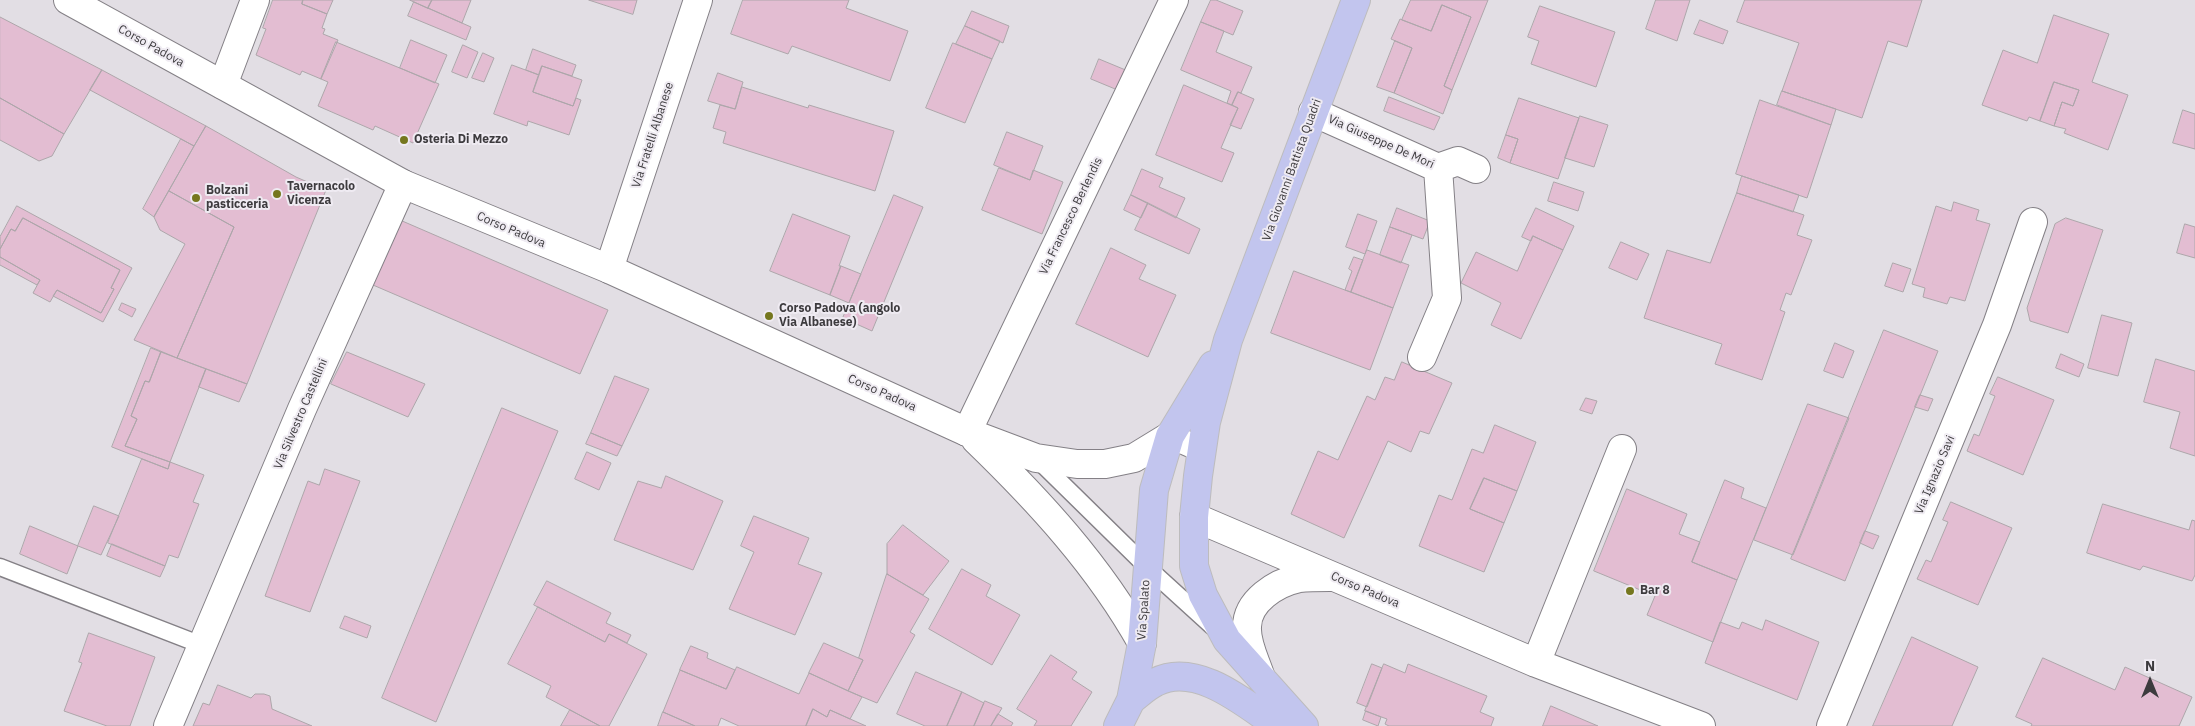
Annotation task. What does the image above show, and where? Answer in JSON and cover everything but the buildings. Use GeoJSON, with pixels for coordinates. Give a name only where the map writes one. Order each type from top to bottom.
{"type":"FeatureCollection","features":[{"type":"Feature","properties":{"kind":"main road","name":"Via Giovanni Battista Quadri"},"geometry":{"type":"LineString","coordinates":[[1304,726],[1228,640],[1203,595],[1194,566],[1194,517],[1206,422],[1228,340],[1356,0]]}},
{"type":"Feature","properties":{"kind":"main road","name":"Via Giovanni Battista Quadri"},"geometry":{"type":"LineString","coordinates":[[1154,490],[1170,436],[1228,340]]}},
{"type":"Feature","properties":{"kind":"main road","name":"Via Spalato"},"geometry":{"type":"LineString","coordinates":[[1118,726],[1131,700],[1142,643],[1154,490]]}},
{"type":"Feature","properties":{"kind":"main road"},"geometry":{"type":"LineString","coordinates":[[1131,700],[1157,681],[1180,676],[1217,685],[1278,726]]}},
{"type":"Feature","properties":{"kind":"street","name":"Corso Padova"},"geometry":{"type":"LineString","coordinates":[[68,0],[403,184],[608,270],[968,432],[1036,458],[1076,464],[1105,464],[1134,458],[1170,436]]}},
{"type":"Feature","properties":{"kind":"street"},"geometry":{"type":"LineString","coordinates":[[223,85],[255,0]]}},
{"type":"Feature","properties":{"kind":"street","name":"Via Fratelli Albanese"},"geometry":{"type":"LineString","coordinates":[[608,270],[698,0]]}},
{"type":"Feature","properties":{"kind":"street","name":"Via Francesco Berlendis"},"geometry":{"type":"LineString","coordinates":[[968,432],[1174,0]]}},
{"type":"Feature","properties":{"kind":"street","name":"Via Giuseppe De Mori"},"geometry":{"type":"LineString","coordinates":[[1313,112],[1438,168],[1458,161],[1476,169]]}},
{"type":"Feature","properties":{"kind":"street"},"geometry":{"type":"LineString","coordinates":[[1422,357],[1447,298],[1438,168]]}},
{"type":"Feature","properties":{"kind":"street","name":"Via Silvestro Castellini"},"geometry":{"type":"LineString","coordinates":[[168,726],[204,646],[302,409],[403,184]]}},
{"type":"Feature","properties":{"kind":"street","name":"Via Ignazio Savi"},"geometry":{"type":"LineString","coordinates":[[1831,726],[1997,325],[2033,222]]}},
{"type":"Feature","properties":{"kind":"street","name":"Corso Padova"},"geometry":{"type":"LineString","coordinates":[[968,432],[1021,484],[1066,535],[1102,579],[1123,609],[1142,643]]}},
{"type":"Feature","properties":{"kind":"street"},"geometry":{"type":"LineString","coordinates":[[1170,436],[1202,450]]}},
{"type":"Feature","properties":{"kind":"street"},"geometry":{"type":"LineString","coordinates":[[1536,663],[1622,449]]}},
{"type":"Feature","properties":{"kind":"street","name":"Corso Padova"},"geometry":{"type":"LineString","coordinates":[[1194,517],[1536,663],[1701,726]]}},
{"type":"Feature","properties":{"kind":"street"},"geometry":{"type":"LineString","coordinates":[[1260,675],[1246,627],[1250,609],[1282,583],[1301,578],[1334,577]]}},
{"type":"Feature","properties":{"kind":"lane","name":"Corso Padova"},"geometry":{"type":"LineString","coordinates":[[1036,458],[1147,567],[1228,640]]}},
{"type":"Feature","properties":{"kind":"lane"},"geometry":{"type":"LineString","coordinates":[[0,567],[204,646]]}},
{"type":"Feature","properties":{"kind":"place","name":"Osteria Di Mezzo"},"geometry":{"type":"Point","coordinates":[404,140]}},
{"type":"Feature","properties":{"kind":"place","name":"Tavernacolo Vicenza"},"geometry":{"type":"Point","coordinates":[277,194]}},
{"type":"Feature","properties":{"kind":"place","name":"Bolzani pasticceria"},"geometry":{"type":"Point","coordinates":[196,198]}},
{"type":"Feature","properties":{"kind":"place","name":"Corso Padova (angolo Via Albanese)"},"geometry":{"type":"Point","coordinates":[769,316]}},
{"type":"Feature","properties":{"kind":"place","name":"Bar 8"},"geometry":{"type":"Point","coordinates":[1630,591]}}]}
